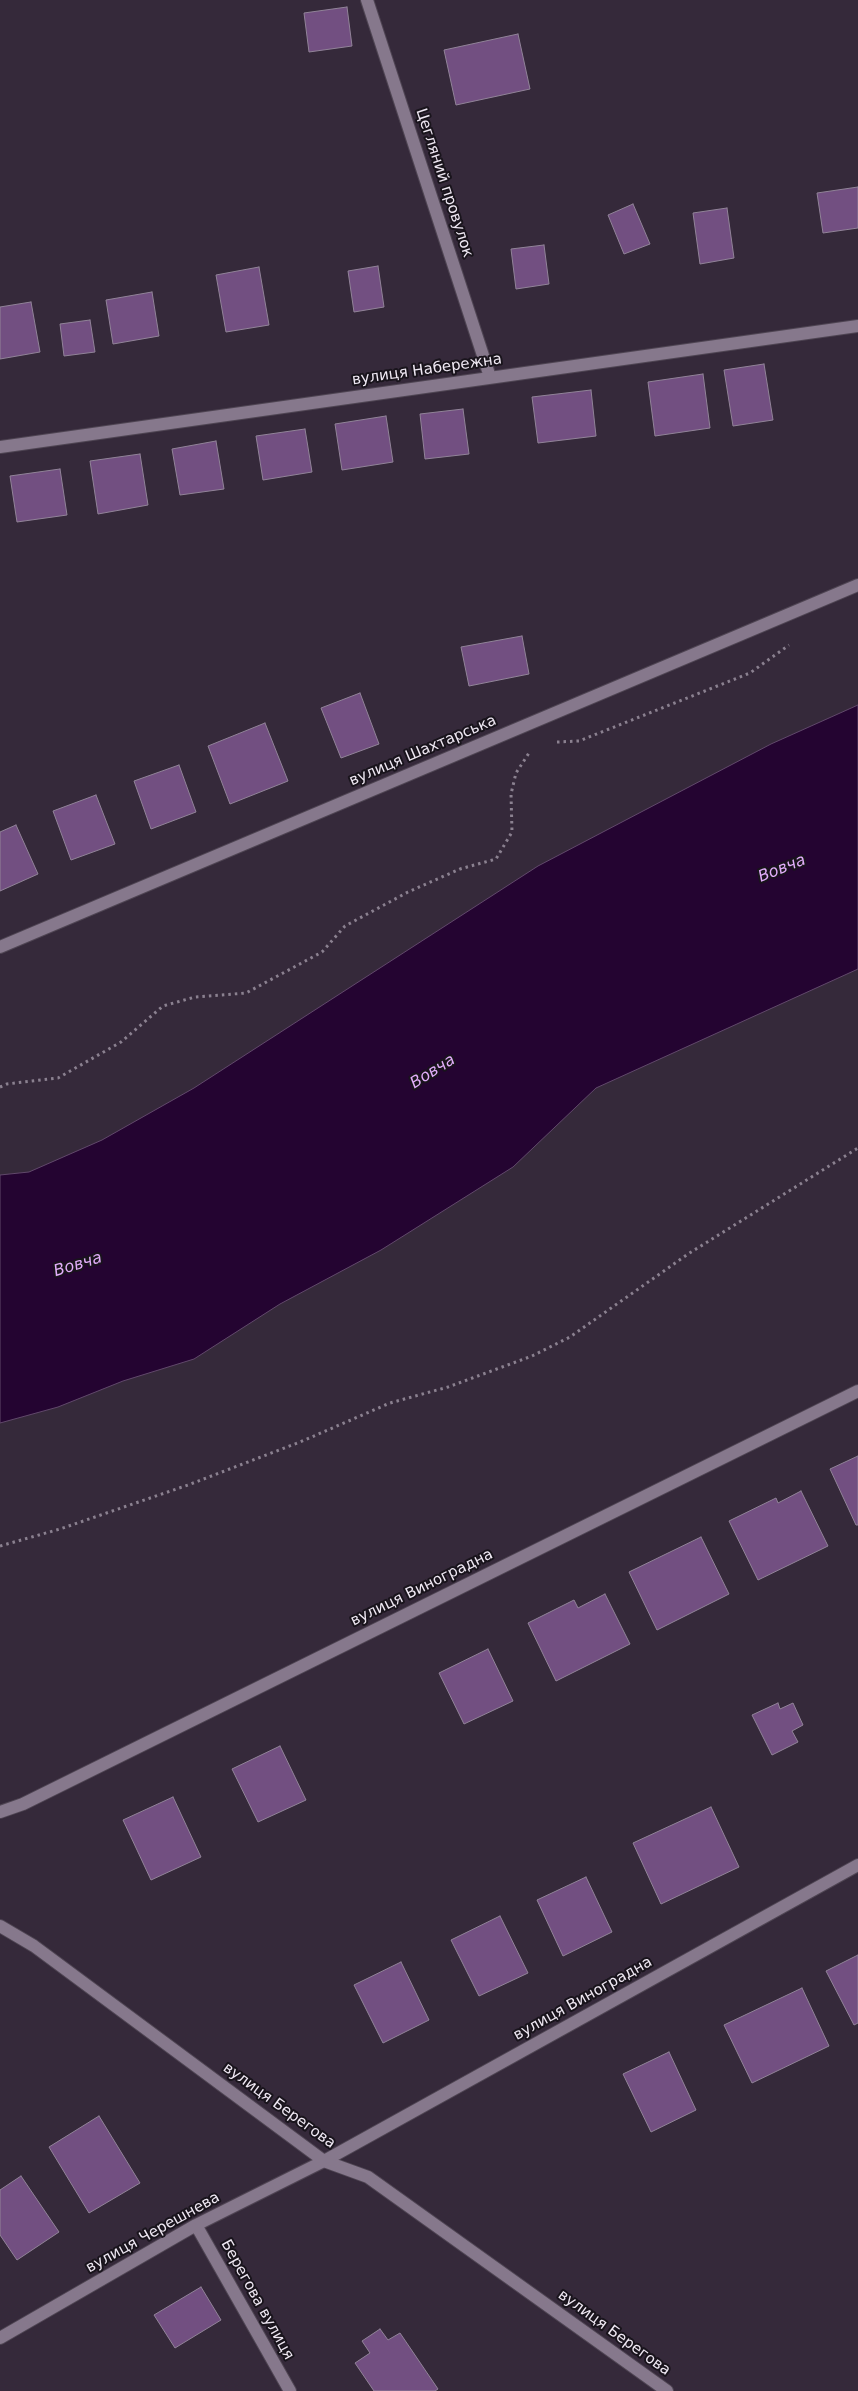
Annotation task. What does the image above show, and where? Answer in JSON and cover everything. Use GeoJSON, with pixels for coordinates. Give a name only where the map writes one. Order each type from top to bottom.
{"type":"FeatureCollection","features":[{"type":"Feature","properties":{"kind":"street","name":"Цегляний провулок"},"geometry":{"type":"LineString","coordinates":[[367,0],[490,377]]}},
{"type":"Feature","properties":{"kind":"street","name":"вулиця Набережна"},"geometry":{"type":"LineString","coordinates":[[0,448],[858,326]]}},
{"type":"Feature","properties":{"kind":"street","name":"вулиця Шахтарська"},"geometry":{"type":"LineString","coordinates":[[0,947],[858,585]]}},
{"type":"Feature","properties":{"kind":"street","name":"вулиця Виноградна"},"geometry":{"type":"LineString","coordinates":[[0,1812],[23,1804],[858,1391]]}},
{"type":"Feature","properties":{"kind":"street","name":"вулиця Виноградна"},"geometry":{"type":"LineString","coordinates":[[324,2161],[858,1865]]}},
{"type":"Feature","properties":{"kind":"street","name":"вулиця Берегова"},"geometry":{"type":"LineString","coordinates":[[0,1926],[34,1946],[324,2161],[368,2177],[668,2391]]}},
{"type":"Feature","properties":{"kind":"street","name":"вулиця Черешнева"},"geometry":{"type":"LineString","coordinates":[[0,2338],[196,2225],[324,2161]]}},
{"type":"Feature","properties":{"kind":"street","name":"Берегова вулиця"},"geometry":{"type":"LineString","coordinates":[[196,2225],[290,2391]]}},
{"type":"Feature","properties":{"kind":"path"},"geometry":{"type":"LineString","coordinates":[[554,742],[579,741],[750,673],[790,644]]}},
{"type":"Feature","properties":{"kind":"path"},"geometry":{"type":"LineString","coordinates":[[0,1087],[7,1084],[58,1078],[121,1042],[163,1006],[195,997],[246,993],[322,952],[345,926],[408,892],[460,869],[496,859],[512,832],[511,794],[516,773],[531,750]]}},
{"type":"Feature","properties":{"kind":"path"},"geometry":{"type":"LineString","coordinates":[[0,1546],[60,1529],[188,1485],[300,1442],[390,1403],[448,1386],[532,1356],[570,1337],[688,1254],[858,1148]]}},
{"type":"Feature","properties":{"kind":"water","name":"Вовча"},"geometry":{"type":"Polygon","coordinates":[[[858,705],[858,969],[596,1088],[513,1167],[381,1250],[280,1304],[194,1359],[123,1381],[58,1407],[0,1423],[0,1175],[29,1172],[102,1140],[194,1088],[538,866],[771,744],[858,705]]]}},
{"type":"Feature","properties":{"kind":"building"},"geometry":{"type":"Polygon","coordinates":[[[347,7],[352,46],[309,52],[304,13],[347,7]]]}},
{"type":"Feature","properties":{"kind":"building"},"geometry":{"type":"Polygon","coordinates":[[[518,34],[530,89],[456,105],[444,50],[518,34]]]}},
{"type":"Feature","properties":{"kind":"building"},"geometry":{"type":"Polygon","coordinates":[[[858,187],[858,228],[823,233],[817,193],[858,187]]]}},
{"type":"Feature","properties":{"kind":"building"},"geometry":{"type":"Polygon","coordinates":[[[633,204],[650,244],[624,254],[608,215],[633,204]]]}},
{"type":"Feature","properties":{"kind":"building"},"geometry":{"type":"Polygon","coordinates":[[[727,208],[734,258],[700,264],[693,213],[727,208]]]}},
{"type":"Feature","properties":{"kind":"building"},"geometry":{"type":"Polygon","coordinates":[[[544,245],[549,284],[516,289],[511,249],[544,245]]]}},
{"type":"Feature","properties":{"kind":"building"},"geometry":{"type":"Polygon","coordinates":[[[378,266],[384,307],[354,312],[348,271],[378,266]]]}},
{"type":"Feature","properties":{"kind":"building"},"geometry":{"type":"Polygon","coordinates":[[[259,267],[269,325],[226,332],[216,275],[259,267]]]}},
{"type":"Feature","properties":{"kind":"building"},"geometry":{"type":"Polygon","coordinates":[[[152,292],[159,336],[113,344],[106,300],[152,292]]]}},
{"type":"Feature","properties":{"kind":"building"},"geometry":{"type":"Polygon","coordinates":[[[31,302],[40,352],[0,359],[0,307],[31,302]]]}},
{"type":"Feature","properties":{"kind":"building"},"geometry":{"type":"Polygon","coordinates":[[[90,320],[95,352],[64,356],[60,324],[90,320]]]}},
{"type":"Feature","properties":{"kind":"building"},"geometry":{"type":"Polygon","coordinates":[[[764,364],[773,420],[733,426],[724,370],[764,364]]]}},
{"type":"Feature","properties":{"kind":"building"},"geometry":{"type":"Polygon","coordinates":[[[703,374],[710,428],[655,436],[648,382],[703,374]]]}},
{"type":"Feature","properties":{"kind":"building"},"geometry":{"type":"Polygon","coordinates":[[[591,390],[596,436],[538,443],[532,397],[591,390]]]}},
{"type":"Feature","properties":{"kind":"building"},"geometry":{"type":"Polygon","coordinates":[[[463,409],[469,454],[425,459],[420,414],[463,409]]]}},
{"type":"Feature","properties":{"kind":"building"},"geometry":{"type":"Polygon","coordinates":[[[386,416],[393,462],[342,470],[335,424],[386,416]]]}},
{"type":"Feature","properties":{"kind":"building"},"geometry":{"type":"Polygon","coordinates":[[[305,429],[312,472],[263,480],[256,436],[305,429]]]}},
{"type":"Feature","properties":{"kind":"building"},"geometry":{"type":"Polygon","coordinates":[[[216,441],[224,489],[180,495],[172,449],[216,441]]]}},
{"type":"Feature","properties":{"kind":"building"},"geometry":{"type":"Polygon","coordinates":[[[140,454],[148,505],[98,514],[90,461],[140,454]]]}},
{"type":"Feature","properties":{"kind":"building"},"geometry":{"type":"Polygon","coordinates":[[[60,469],[67,515],[17,522],[10,476],[60,469]]]}},
{"type":"Feature","properties":{"kind":"building"},"geometry":{"type":"Polygon","coordinates":[[[522,636],[529,674],[469,686],[461,647],[522,636]]]}},
{"type":"Feature","properties":{"kind":"building"},"geometry":{"type":"Polygon","coordinates":[[[360,693],[379,744],[341,758],[321,708],[360,693]]]}},
{"type":"Feature","properties":{"kind":"building"},"geometry":{"type":"Polygon","coordinates":[[[265,723],[288,781],[230,804],[208,746],[265,723]]]}},
{"type":"Feature","properties":{"kind":"building"},"geometry":{"type":"Polygon","coordinates":[[[179,765],[196,812],[151,829],[134,781],[179,765]]]}},
{"type":"Feature","properties":{"kind":"building"},"geometry":{"type":"Polygon","coordinates":[[[96,795],[115,844],[71,860],[53,811],[96,795]]]}},
{"type":"Feature","properties":{"kind":"building"},"geometry":{"type":"Polygon","coordinates":[[[16,825],[38,874],[0,891],[0,832],[16,825]]]}},
{"type":"Feature","properties":{"kind":"building"},"geometry":{"type":"Polygon","coordinates":[[[858,1456],[858,1525],[856,1525],[830,1469],[858,1456]]]}},
{"type":"Feature","properties":{"kind":"building"},"geometry":{"type":"Polygon","coordinates":[[[801,1491],[828,1546],[758,1580],[729,1521],[776,1498],[778,1503],[801,1491]]]}},
{"type":"Feature","properties":{"kind":"building"},"geometry":{"type":"Polygon","coordinates":[[[701,1537],[729,1594],[657,1630],[629,1572],[701,1537]]]}},
{"type":"Feature","properties":{"kind":"building"},"geometry":{"type":"Polygon","coordinates":[[[605,1594],[630,1644],[556,1681],[528,1623],[574,1600],[578,1608],[605,1594]]]}},
{"type":"Feature","properties":{"kind":"building"},"geometry":{"type":"Polygon","coordinates":[[[488,1649],[513,1701],[464,1724],[439,1673],[488,1649]]]}},
{"type":"Feature","properties":{"kind":"building"},"geometry":{"type":"Polygon","coordinates":[[[778,1703],[780,1709],[793,1703],[803,1725],[792,1731],[798,1742],[772,1755],[752,1715],[778,1703]]]}},
{"type":"Feature","properties":{"kind":"building"},"geometry":{"type":"Polygon","coordinates":[[[280,1746],[306,1800],[258,1822],[232,1769],[280,1746]]]}},
{"type":"Feature","properties":{"kind":"building"},"geometry":{"type":"Polygon","coordinates":[[[173,1797],[201,1857],[151,1880],[123,1820],[173,1797]]]}},
{"type":"Feature","properties":{"kind":"building"},"geometry":{"type":"Polygon","coordinates":[[[711,1807],[739,1867],[661,1904],[633,1843],[711,1807]]]}},
{"type":"Feature","properties":{"kind":"building"},"geometry":{"type":"Polygon","coordinates":[[[586,1877],[612,1932],[563,1956],[537,1900],[586,1877]]]}},
{"type":"Feature","properties":{"kind":"building"},"geometry":{"type":"Polygon","coordinates":[[[500,1916],[528,1973],[479,1996],[451,1940],[500,1916]]]}},
{"type":"Feature","properties":{"kind":"building"},"geometry":{"type":"Polygon","coordinates":[[[858,1955],[858,2023],[854,2025],[826,1971],[858,1955]]]}},
{"type":"Feature","properties":{"kind":"building"},"geometry":{"type":"Polygon","coordinates":[[[401,1962],[429,2020],[383,2043],[354,1985],[401,1962]]]}},
{"type":"Feature","properties":{"kind":"building"},"geometry":{"type":"Polygon","coordinates":[[[802,1988],[829,2046],[752,2083],[724,2025],[802,1988]]]}},
{"type":"Feature","properties":{"kind":"building"},"geometry":{"type":"Polygon","coordinates":[[[669,2052],[696,2110],[651,2132],[623,2074],[669,2052]]]}},
{"type":"Feature","properties":{"kind":"building"},"geometry":{"type":"Polygon","coordinates":[[[99,2116],[140,2183],[89,2213],[49,2147],[99,2116]]]}},
{"type":"Feature","properties":{"kind":"building"},"geometry":{"type":"Polygon","coordinates":[[[21,2176],[59,2232],[17,2260],[0,2235],[0,2190],[21,2176]]]}},
{"type":"Feature","properties":{"kind":"building"},"geometry":{"type":"Polygon","coordinates":[[[201,2287],[221,2320],[175,2348],[154,2315],[201,2287]]]}},
{"type":"Feature","properties":{"kind":"building"},"geometry":{"type":"Polygon","coordinates":[[[380,2329],[388,2340],[400,2333],[438,2389],[435,2391],[374,2391],[355,2363],[370,2353],[362,2341],[380,2329]]]}}]}
